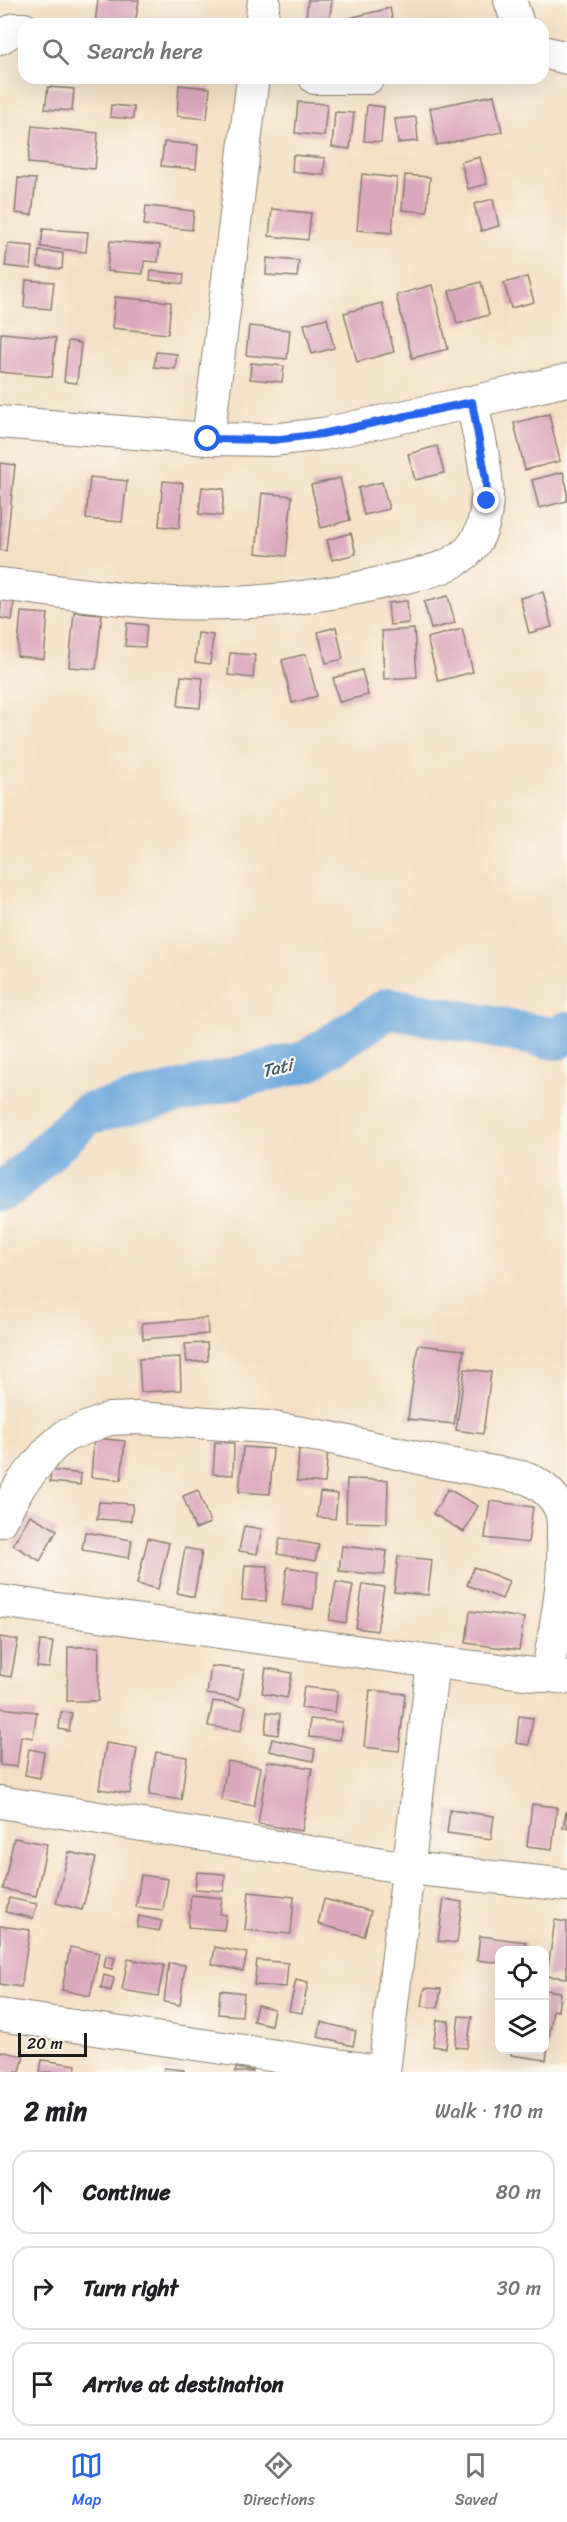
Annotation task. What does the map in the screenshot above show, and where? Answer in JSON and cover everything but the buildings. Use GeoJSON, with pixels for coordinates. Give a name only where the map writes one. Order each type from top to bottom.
{"type":"FeatureCollection","features":[{"type":"Feature","properties":{"kind":"street"},"geometry":{"type":"LineString","coordinates":[[262,18],[264,0]]}},
{"type":"Feature","properties":{"kind":"street"},"geometry":{"type":"LineString","coordinates":[[510,0],[516,18]]}},
{"type":"Feature","properties":{"kind":"street"},"geometry":{"type":"LineString","coordinates":[[0,38],[18,29]]}},
{"type":"Feature","properties":{"kind":"street"},"geometry":{"type":"LineString","coordinates":[[549,54],[567,58]]}},
{"type":"Feature","properties":{"kind":"street"},"geometry":{"type":"LineString","coordinates":[[208,439],[253,84]]}},
{"type":"Feature","properties":{"kind":"street"},"geometry":{"type":"LineString","coordinates":[[0,422],[208,439],[272,440],[322,434],[567,380]]}},
{"type":"Feature","properties":{"kind":"street"},"geometry":{"type":"LineString","coordinates":[[0,584],[153,602],[248,603],[366,587],[449,565],[464,557],[475,542],[487,501],[486,479],[472,402]]}},
{"type":"Feature","properties":{"kind":"street"},"geometry":{"type":"LineString","coordinates":[[0,1521],[35,1465],[65,1436],[87,1426],[109,1419],[137,1418],[267,1427],[330,1438],[432,1461],[509,1474],[541,1485],[553,1497],[560,1510],[566,1569],[557,1677],[433,1662],[0,1601]]}},
{"type":"Feature","properties":{"kind":"street"},"geometry":{"type":"LineString","coordinates":[[0,2015],[384,2072],[433,1662]]}},
{"type":"Feature","properties":{"kind":"street"},"geometry":{"type":"LineString","coordinates":[[0,1802],[408,1868],[567,1885]]}},
{"type":"Feature","properties":{"kind":"waterway","name":"Tati"},"geometry":{"type":"LineString","coordinates":[[0,1190],[14,1183],[87,1114],[307,1061],[389,1008],[557,1039],[567,1032]]}},
{"type":"Feature","properties":{"kind":"route"},"geometry":{"type":"LineString","coordinates":[[208,439],[272,440],[322,434],[472,402],[486,479],[487,501]]}}]}
